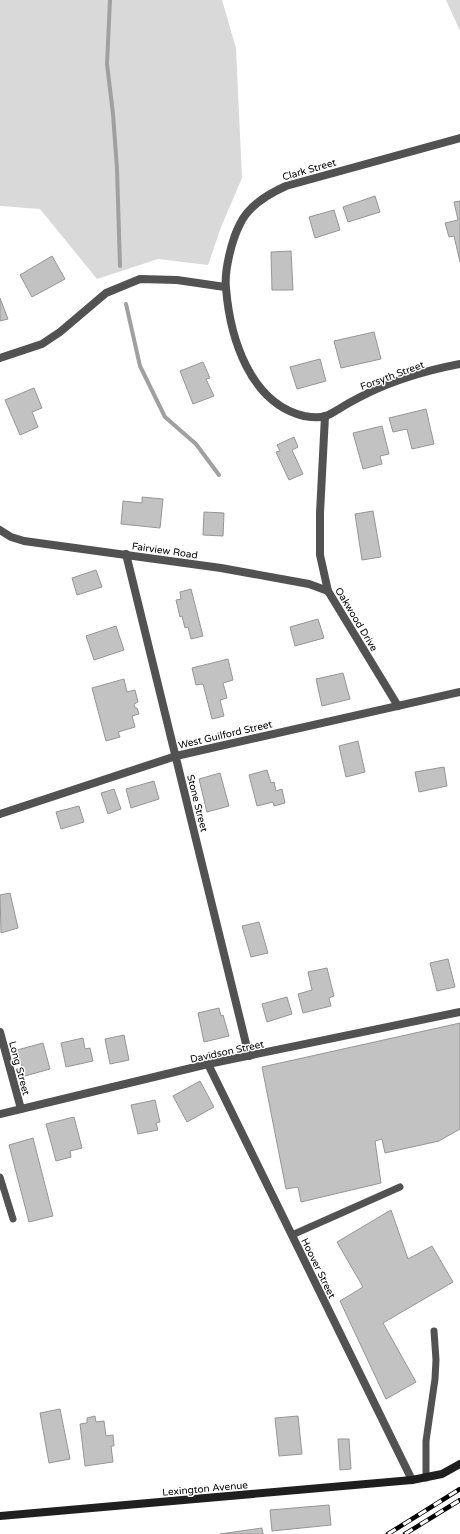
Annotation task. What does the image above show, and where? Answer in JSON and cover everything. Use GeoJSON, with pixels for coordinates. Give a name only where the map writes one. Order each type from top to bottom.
{"type":"FeatureCollection","features":[{"type":"Feature","properties":{"kind":"main road","name":"Lexington Avenue"},"geometry":{"type":"LineString","coordinates":[[0,1516],[412,1480],[442,1474],[460,1464]]}},
{"type":"Feature","properties":{"kind":"street","name":"Clark Street"},"geometry":{"type":"LineString","coordinates":[[225,287],[230,249],[241,222],[256,203],[270,193],[286,186],[460,138]]}},
{"type":"Feature","properties":{"kind":"street"},"geometry":{"type":"LineString","coordinates":[[0,358],[42,344],[60,332],[106,293],[140,279],[177,280],[225,287]]}},
{"type":"Feature","properties":{"kind":"street","name":"Forsyth Street"},"geometry":{"type":"LineString","coordinates":[[225,287],[233,330],[239,352],[252,376],[264,392],[285,410],[306,416],[326,416],[379,388],[406,378],[460,364]]}},
{"type":"Feature","properties":{"kind":"street","name":"Oakwood Drive"},"geometry":{"type":"LineString","coordinates":[[326,416],[320,513],[320,555],[328,591],[398,706]]}},
{"type":"Feature","properties":{"kind":"street","name":"Fairview Road"},"geometry":{"type":"LineString","coordinates":[[0,530],[10,537],[24,541],[236,570],[310,584],[328,591]]}},
{"type":"Feature","properties":{"kind":"street","name":"Stone Street"},"geometry":{"type":"LineString","coordinates":[[126,554],[249,1056]]}},
{"type":"Feature","properties":{"kind":"street","name":"West Guilford Street"},"geometry":{"type":"LineString","coordinates":[[0,814],[176,756],[460,692]]}},
{"type":"Feature","properties":{"kind":"street","name":"Davidson Street"},"geometry":{"type":"LineString","coordinates":[[0,1114],[208,1064],[460,1012]]}},
{"type":"Feature","properties":{"kind":"street","name":"Long Street"},"geometry":{"type":"LineString","coordinates":[[0,1032],[20,1109]]}},
{"type":"Feature","properties":{"kind":"street","name":"Hoover Street"},"geometry":{"type":"LineString","coordinates":[[208,1064],[412,1480]]}},
{"type":"Feature","properties":{"kind":"lane"},"geometry":{"type":"LineString","coordinates":[[0,1177],[13,1219]]}},
{"type":"Feature","properties":{"kind":"lane"},"geometry":{"type":"LineString","coordinates":[[292,1235],[400,1187]]}},
{"type":"Feature","properties":{"kind":"lane"},"geometry":{"type":"LineString","coordinates":[[426,1478],[426,1441],[435,1379],[436,1360],[434,1331]]}},
{"type":"Feature","properties":{"kind":"shaded area"},"geometry":{"type":"Polygon","coordinates":[[[0,0],[222,0],[236,48],[242,178],[221,227],[208,265],[158,259],[97,279],[40,209],[0,206],[0,0]]]}},
{"type":"Feature","properties":{"kind":"shaded area"},"geometry":{"type":"Polygon","coordinates":[[[446,0],[460,0],[460,31],[446,0]]]}},
{"type":"Feature","properties":{"kind":"building"},"geometry":{"type":"Polygon","coordinates":[[[375,196],[380,212],[348,222],[343,207],[375,196]]]}},
{"type":"Feature","properties":{"kind":"building"},"geometry":{"type":"Polygon","coordinates":[[[460,201],[460,262],[454,236],[449,237],[445,223],[458,220],[454,202],[460,201]]]}},
{"type":"Feature","properties":{"kind":"building"},"geometry":{"type":"Polygon","coordinates":[[[334,210],[340,230],[315,238],[309,217],[334,210]]]}},
{"type":"Feature","properties":{"kind":"building"},"geometry":{"type":"Polygon","coordinates":[[[291,251],[293,290],[272,290],[271,252],[291,251]]]}},
{"type":"Feature","properties":{"kind":"building"},"geometry":{"type":"Polygon","coordinates":[[[52,256],[65,279],[32,297],[20,275],[52,256]]]}},
{"type":"Feature","properties":{"kind":"building"},"geometry":{"type":"Polygon","coordinates":[[[0,298],[8,319],[0,321],[0,298]]]}},
{"type":"Feature","properties":{"kind":"building"},"geometry":{"type":"Polygon","coordinates":[[[374,332],[381,359],[341,368],[334,341],[374,332]]]}},
{"type":"Feature","properties":{"kind":"building"},"geometry":{"type":"Polygon","coordinates":[[[320,359],[326,381],[297,389],[290,367],[320,359]]]}},
{"type":"Feature","properties":{"kind":"building"},"geometry":{"type":"Polygon","coordinates":[[[203,362],[210,378],[206,379],[214,396],[193,404],[180,371],[203,362]]]}},
{"type":"Feature","properties":{"kind":"building"},"geometry":{"type":"Polygon","coordinates":[[[34,388],[42,408],[32,412],[38,427],[20,435],[5,400],[34,388]]]}},
{"type":"Feature","properties":{"kind":"building"},"geometry":{"type":"Polygon","coordinates":[[[426,409],[434,444],[412,449],[407,429],[393,432],[389,418],[426,409]]]}},
{"type":"Feature","properties":{"kind":"building"},"geometry":{"type":"Polygon","coordinates":[[[382,426],[389,454],[380,456],[382,464],[363,469],[353,433],[382,426]]]}},
{"type":"Feature","properties":{"kind":"building"},"geometry":{"type":"Polygon","coordinates":[[[294,437],[298,447],[292,450],[303,474],[289,480],[276,452],[280,451],[277,445],[294,437]]]}},
{"type":"Feature","properties":{"kind":"building"},"geometry":{"type":"Polygon","coordinates":[[[142,497],[163,499],[160,528],[121,524],[123,501],[142,503],[142,497]]]}},
{"type":"Feature","properties":{"kind":"building"},"geometry":{"type":"Polygon","coordinates":[[[373,511],[381,557],[362,560],[355,514],[373,511]]]}},
{"type":"Feature","properties":{"kind":"building"},"geometry":{"type":"Polygon","coordinates":[[[204,512],[224,513],[223,536],[203,535],[204,512]]]}},
{"type":"Feature","properties":{"kind":"building"},"geometry":{"type":"Polygon","coordinates":[[[96,570],[102,587],[77,595],[72,578],[96,570]]]}},
{"type":"Feature","properties":{"kind":"building"},"geometry":{"type":"Polygon","coordinates":[[[191,589],[203,636],[191,639],[188,627],[185,628],[182,616],[180,617],[176,600],[181,599],[180,592],[191,589]]]}},
{"type":"Feature","properties":{"kind":"building"},"geometry":{"type":"Polygon","coordinates":[[[318,619],[324,638],[295,646],[290,627],[318,619]]]}},
{"type":"Feature","properties":{"kind":"building"},"geometry":{"type":"Polygon","coordinates":[[[116,626],[124,650],[94,660],[86,636],[116,626]]]}},
{"type":"Feature","properties":{"kind":"building"},"geometry":{"type":"Polygon","coordinates":[[[228,659],[233,680],[223,683],[227,698],[220,700],[224,716],[212,719],[203,684],[196,685],[192,668],[228,659]]]}},
{"type":"Feature","properties":{"kind":"building"},"geometry":{"type":"Polygon","coordinates":[[[343,673],[350,699],[322,706],[316,679],[343,673]]]}},
{"type":"Feature","properties":{"kind":"building"},"geometry":{"type":"Polygon","coordinates":[[[124,679],[127,692],[135,690],[138,702],[134,704],[139,714],[132,716],[135,727],[118,732],[120,737],[106,741],[92,688],[124,679]]]}},
{"type":"Feature","properties":{"kind":"building"},"geometry":{"type":"Polygon","coordinates":[[[358,741],[365,772],[346,777],[339,746],[358,741]]]}},
{"type":"Feature","properties":{"kind":"building"},"geometry":{"type":"Polygon","coordinates":[[[444,767],[447,786],[419,792],[415,772],[444,767]]]}},
{"type":"Feature","properties":{"kind":"building"},"geometry":{"type":"Polygon","coordinates":[[[267,770],[271,783],[274,782],[276,791],[282,789],[285,803],[274,806],[273,802],[257,806],[249,775],[267,770]]]}},
{"type":"Feature","properties":{"kind":"building"},"geometry":{"type":"Polygon","coordinates":[[[220,773],[229,806],[207,812],[199,779],[220,773]]]}},
{"type":"Feature","properties":{"kind":"building"},"geometry":{"type":"Polygon","coordinates":[[[154,781],[159,799],[131,808],[126,789],[154,781]]]}},
{"type":"Feature","properties":{"kind":"building"},"geometry":{"type":"Polygon","coordinates":[[[114,789],[121,809],[108,814],[101,793],[114,789]]]}},
{"type":"Feature","properties":{"kind":"building"},"geometry":{"type":"Polygon","coordinates":[[[79,806],[84,822],[61,829],[56,812],[79,806]]]}},
{"type":"Feature","properties":{"kind":"building"},"geometry":{"type":"Polygon","coordinates":[[[10,893],[18,928],[1,933],[0,895],[10,893]]]}},
{"type":"Feature","properties":{"kind":"building"},"geometry":{"type":"Polygon","coordinates":[[[259,922],[268,953],[251,957],[242,926],[259,922]]]}},
{"type":"Feature","properties":{"kind":"building"},"geometry":{"type":"Polygon","coordinates":[[[448,959],[455,987],[437,991],[430,963],[448,959]]]}},
{"type":"Feature","properties":{"kind":"building"},"geometry":{"type":"Polygon","coordinates":[[[327,968],[334,996],[329,998],[331,1006],[303,1013],[298,994],[312,990],[308,972],[327,968]]]}},
{"type":"Feature","properties":{"kind":"building"},"geometry":{"type":"Polygon","coordinates":[[[287,997],[292,1014],[267,1022],[262,1004],[287,997]]]}},
{"type":"Feature","properties":{"kind":"building"},"geometry":{"type":"Polygon","coordinates":[[[219,1008],[221,1016],[223,1015],[229,1036],[204,1042],[198,1013],[219,1008]]]}},
{"type":"Feature","properties":{"kind":"building"},"geometry":{"type":"Polygon","coordinates":[[[460,1023],[460,1129],[439,1141],[385,1153],[382,1139],[375,1141],[381,1183],[301,1202],[298,1187],[286,1189],[262,1067],[460,1023]]]}},
{"type":"Feature","properties":{"kind":"building"},"geometry":{"type":"Polygon","coordinates":[[[124,1035],[129,1060],[110,1064],[105,1039],[124,1035]]]}},
{"type":"Feature","properties":{"kind":"building"},"geometry":{"type":"Polygon","coordinates":[[[83,1038],[85,1049],[90,1048],[93,1061],[66,1067],[61,1043],[83,1038]]]}},
{"type":"Feature","properties":{"kind":"building"},"geometry":{"type":"Polygon","coordinates":[[[43,1043],[50,1069],[25,1076],[17,1050],[43,1043]]]}},
{"type":"Feature","properties":{"kind":"building"},"geometry":{"type":"Polygon","coordinates":[[[200,1081],[214,1107],[187,1122],[173,1096],[200,1081]]]}},
{"type":"Feature","properties":{"kind":"building"},"geometry":{"type":"Polygon","coordinates":[[[155,1100],[160,1122],[156,1123],[158,1130],[138,1134],[131,1105],[155,1100]]]}},
{"type":"Feature","properties":{"kind":"building"},"geometry":{"type":"Polygon","coordinates":[[[74,1117],[82,1148],[70,1151],[71,1157],[56,1161],[46,1124],[74,1117]]]}},
{"type":"Feature","properties":{"kind":"building"},"geometry":{"type":"Polygon","coordinates":[[[33,1138],[53,1216],[29,1222],[9,1145],[33,1138]]]}},
{"type":"Feature","properties":{"kind":"building"},"geometry":{"type":"Polygon","coordinates":[[[391,1210],[408,1259],[432,1246],[453,1282],[383,1323],[416,1382],[386,1399],[340,1301],[363,1287],[337,1242],[391,1210]]]}},
{"type":"Feature","properties":{"kind":"building"},"geometry":{"type":"Polygon","coordinates":[[[60,1409],[70,1459],[49,1463],[40,1413],[60,1409]]]}},
{"type":"Feature","properties":{"kind":"building"},"geometry":{"type":"Polygon","coordinates":[[[95,1416],[96,1422],[104,1421],[106,1436],[113,1435],[114,1446],[111,1446],[113,1462],[85,1466],[80,1424],[87,1423],[87,1418],[95,1416]]]}},
{"type":"Feature","properties":{"kind":"building"},"geometry":{"type":"Polygon","coordinates":[[[298,1416],[302,1454],[279,1456],[275,1418],[298,1416]]]}},
{"type":"Feature","properties":{"kind":"building"},"geometry":{"type":"Polygon","coordinates":[[[338,1439],[349,1439],[351,1469],[340,1470],[338,1439]]]}},
{"type":"Feature","properties":{"kind":"building"},"geometry":{"type":"Polygon","coordinates":[[[329,1505],[331,1525],[272,1531],[270,1510],[329,1505]]]}},
{"type":"Feature","properties":{"kind":"building"},"geometry":{"type":"Polygon","coordinates":[[[262,1528],[263,1534],[220,1534],[262,1528]]]}},
{"type":"Feature","properties":{"kind":"waterway"},"geometry":{"type":"LineString","coordinates":[[110,0],[107,64],[113,114],[117,169],[120,266]]}},
{"type":"Feature","properties":{"kind":"waterway"},"geometry":{"type":"LineString","coordinates":[[126,304],[140,366],[165,417],[196,444],[219,475]]}},
{"type":"Feature","properties":{"kind":"railway"},"geometry":{"type":"LineString","coordinates":[[388,1534],[460,1489]]}},
{"type":"Feature","properties":{"kind":"railway"},"geometry":{"type":"LineString","coordinates":[[405,1534],[460,1500]]}}]}
